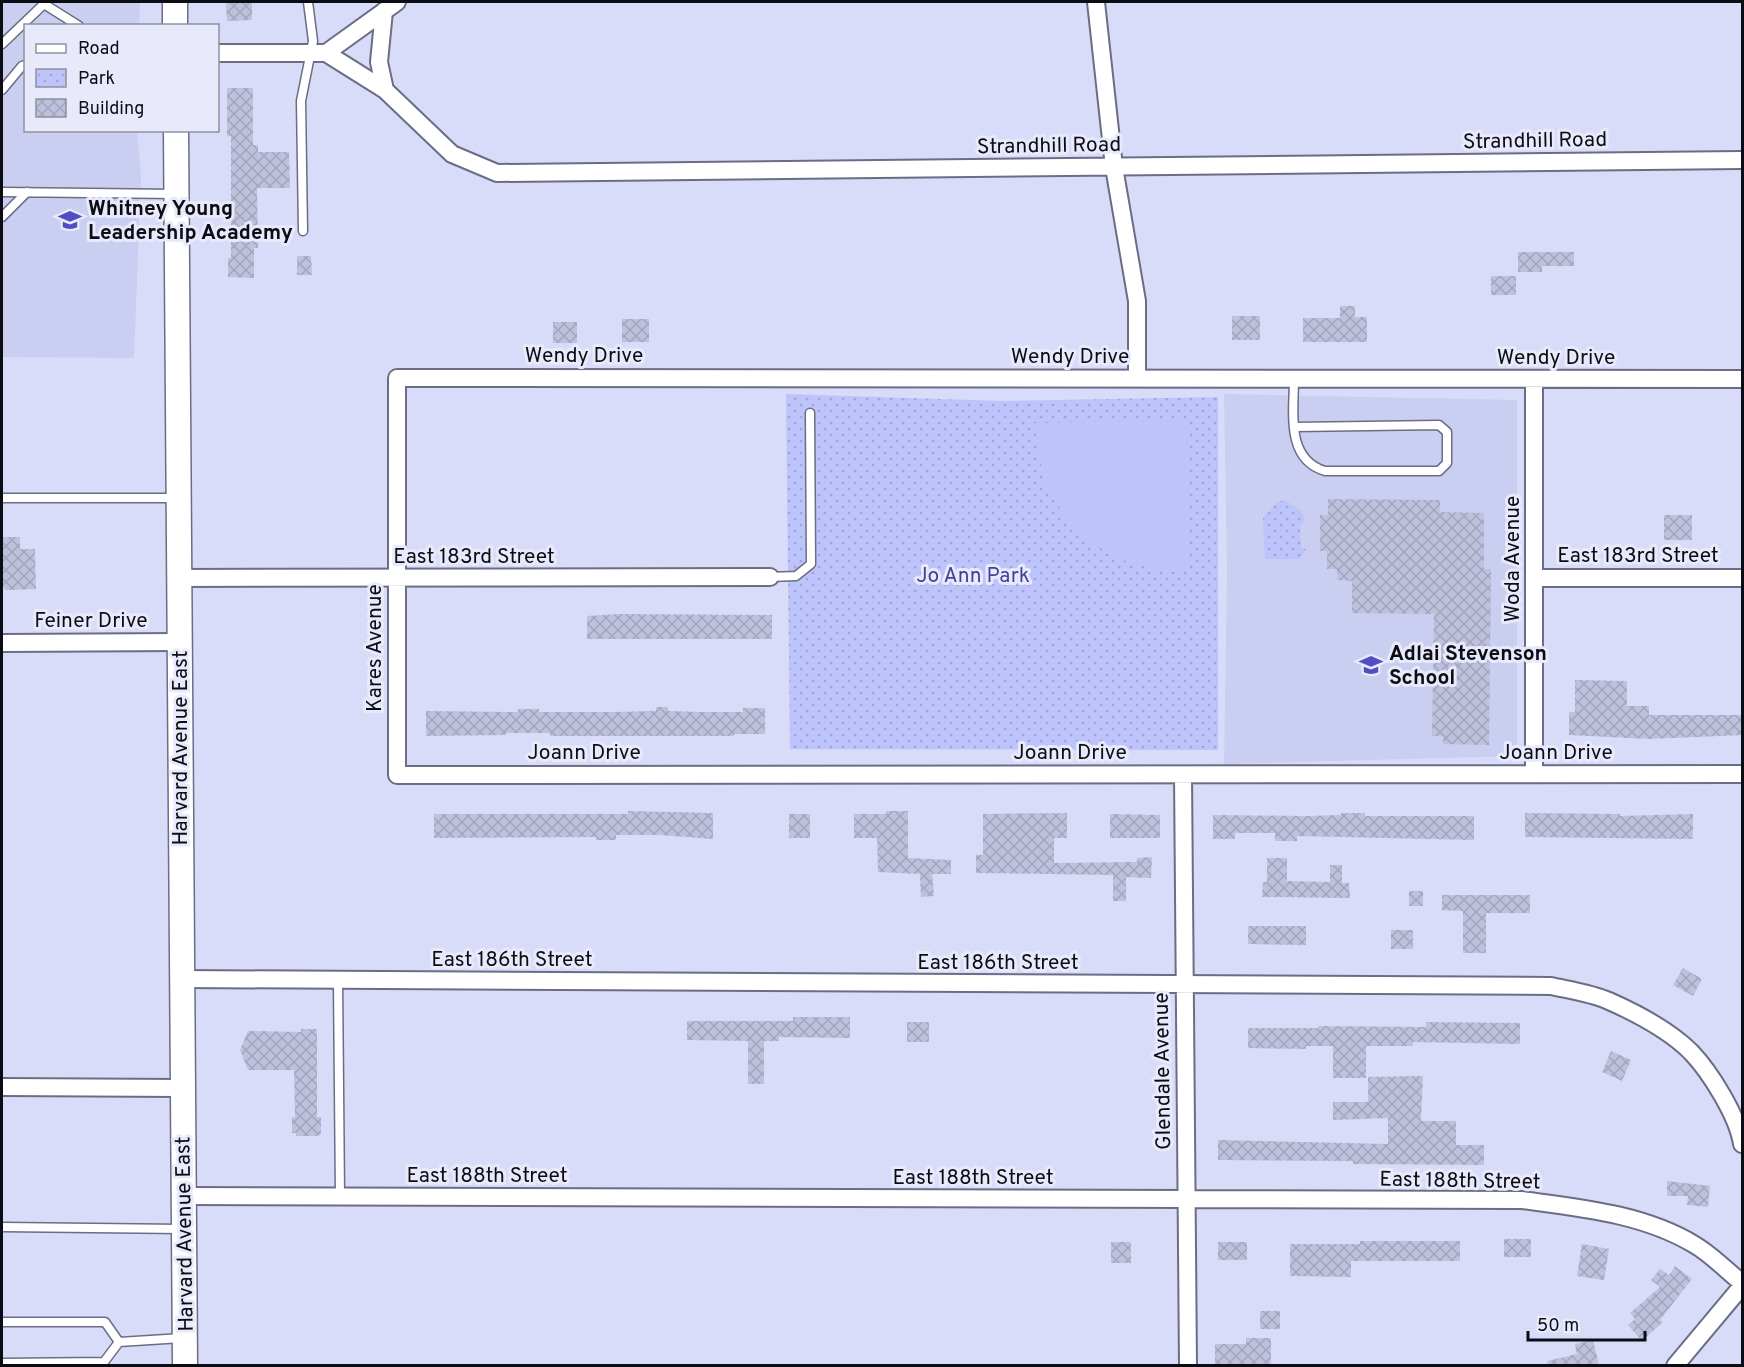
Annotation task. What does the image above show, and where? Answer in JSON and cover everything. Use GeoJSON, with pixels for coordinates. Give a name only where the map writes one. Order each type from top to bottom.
{"type":"FeatureCollection","features":[{"type":"Feature","properties":{"kind":"main road"},"geometry":{"type":"LineString","coordinates":[[175,2],[175,24]]}},
{"type":"Feature","properties":{"kind":"main road","name":"Harvard Avenue East"},"geometry":{"type":"LineString","coordinates":[[176,132],[185,1365]]}},
{"type":"Feature","properties":{"kind":"street"},"geometry":{"type":"LineString","coordinates":[[1096,2],[1114,167],[1137,301],[1137,378]]}},
{"type":"Feature","properties":{"kind":"street"},"geometry":{"type":"LineString","coordinates":[[219,53],[318,52],[390,6]]}},
{"type":"Feature","properties":{"kind":"street"},"geometry":{"type":"LineString","coordinates":[[385,90],[379,62],[390,6]]}},
{"type":"Feature","properties":{"kind":"street","name":"Strandhill Road"},"geometry":{"type":"LineString","coordinates":[[318,52],[385,90],[452,154],[497,172],[1743,160]]}},
{"type":"Feature","properties":{"kind":"street","name":"Wendy Drive"},"geometry":{"type":"LineString","coordinates":[[397,378],[1743,379]]}},
{"type":"Feature","properties":{"kind":"street","name":"Kares Avenue"},"geometry":{"type":"LineString","coordinates":[[397,378],[397,775]]}},
{"type":"Feature","properties":{"kind":"street","name":"Woda Avenue"},"geometry":{"type":"LineString","coordinates":[[1534,380],[1534,774]]}},
{"type":"Feature","properties":{"kind":"street","name":"East 183rd Street"},"geometry":{"type":"LineString","coordinates":[[179,578],[770,577]]}},
{"type":"Feature","properties":{"kind":"street","name":"East 183rd Street"},"geometry":{"type":"LineString","coordinates":[[1534,578],[1743,578]]}},
{"type":"Feature","properties":{"kind":"street","name":"Feiner Drive"},"geometry":{"type":"LineString","coordinates":[[2,643],[180,642]]}},
{"type":"Feature","properties":{"kind":"street","name":"Joann Drive"},"geometry":{"type":"LineString","coordinates":[[397,775],[1743,774]]}},
{"type":"Feature","properties":{"kind":"street","name":"Glendale Avenue"},"geometry":{"type":"LineString","coordinates":[[1183,775],[1188,1365]]}},
{"type":"Feature","properties":{"kind":"street","name":"East 186th Street"},"geometry":{"type":"LineString","coordinates":[[181,979],[1551,986],[1608,1000],[1655,1026],[1691,1052],[1722,1095],[1741,1134],[1743,1144]]}},
{"type":"Feature","properties":{"kind":"street"},"geometry":{"type":"LineString","coordinates":[[2,1087],[182,1088]]}},
{"type":"Feature","properties":{"kind":"street","name":"East 188th Street"},"geometry":{"type":"LineString","coordinates":[[184,1196],[1188,1201],[1522,1200],[1589,1210],[1643,1222],[1696,1245],[1743,1285]]}},
{"type":"Feature","properties":{"kind":"street"},"geometry":{"type":"LineString","coordinates":[[1675,1365],[1743,1285]]}},
{"type":"Feature","properties":{"kind":"lane"},"geometry":{"type":"LineString","coordinates":[[303,231],[301,101],[318,52],[314,41],[309,2]]}},
{"type":"Feature","properties":{"kind":"lane"},"geometry":{"type":"LineString","coordinates":[[2,44],[44,4],[64,22]]}},
{"type":"Feature","properties":{"kind":"lane"},"geometry":{"type":"LineString","coordinates":[[2,90],[24,64]]}},
{"type":"Feature","properties":{"kind":"lane"},"geometry":{"type":"LineString","coordinates":[[2,192],[176,194]]}},
{"type":"Feature","properties":{"kind":"lane"},"geometry":{"type":"LineString","coordinates":[[2,218],[27,192]]}},
{"type":"Feature","properties":{"kind":"lane"},"geometry":{"type":"LineString","coordinates":[[1294,379],[1294,427],[1295,442],[1316,468],[1325,471],[1439,471],[1447,463],[1447,432],[1439,425],[1294,427]]}},
{"type":"Feature","properties":{"kind":"lane"},"geometry":{"type":"LineString","coordinates":[[770,577],[796,576],[811,564],[810,413]]}},
{"type":"Feature","properties":{"kind":"lane"},"geometry":{"type":"LineString","coordinates":[[2,498],[179,498]]}},
{"type":"Feature","properties":{"kind":"lane"},"geometry":{"type":"LineString","coordinates":[[338,981],[340,1197]]}},
{"type":"Feature","properties":{"kind":"lane"},"geometry":{"type":"LineString","coordinates":[[2,1227],[184,1229]]}},
{"type":"Feature","properties":{"kind":"lane"},"geometry":{"type":"LineString","coordinates":[[2,1322],[105,1322],[119,1342]]}},
{"type":"Feature","properties":{"kind":"lane"},"geometry":{"type":"LineString","coordinates":[[2,1364],[104,1362],[119,1342],[185,1338]]}},
{"type":"Feature","properties":{"kind":"shaded area","name":"Whitney Young Leadership Academy"},"geometry":{"type":"Polygon","coordinates":[[[2,2],[140,2],[139,24],[24,24],[24,132],[137,132],[141,176],[134,358],[2,357],[2,2]]]}},
{"type":"Feature","properties":{"kind":"shaded area","name":"Adlai Stevenson School"},"geometry":{"type":"Polygon","coordinates":[[[1224,394],[1517,400],[1517,756],[1224,764],[1227,573],[1224,394]]]}},
{"type":"Feature","properties":{"kind":"green space","name":"Jo Ann Park"},"geometry":{"type":"Polygon","coordinates":[[[786,394],[1001,401],[1218,397],[1218,750],[790,749],[786,394]]]}},
{"type":"Feature","properties":{"kind":"green space"},"geometry":{"type":"Polygon","coordinates":[[[1179,421],[1186,429],[1190,571],[1153,567],[1124,560],[1097,546],[1084,535],[1058,506],[1049,491],[1041,466],[1034,423],[1179,421]]]}},
{"type":"Feature","properties":{"kind":"green space"},"geometry":{"type":"Polygon","coordinates":[[[1285,500],[1301,511],[1305,521],[1300,525],[1301,548],[1306,549],[1300,559],[1265,559],[1263,518],[1277,502],[1285,500]]]}},
{"type":"Feature","properties":{"kind":"building"},"geometry":{"type":"Polygon","coordinates":[[[226,2],[252,2],[252,20],[227,21],[226,2]]]}},
{"type":"Feature","properties":{"kind":"building"},"geometry":{"type":"Polygon","coordinates":[[[227,88],[253,88],[253,145],[258,145],[258,152],[289,152],[290,188],[257,188],[258,248],[254,248],[254,278],[228,277],[228,258],[231,258],[231,136],[227,136],[227,88]]]}},
{"type":"Feature","properties":{"kind":"building"},"geometry":{"type":"Polygon","coordinates":[[[1518,252],[1574,252],[1574,266],[1542,266],[1542,272],[1518,272],[1518,252]]]}},
{"type":"Feature","properties":{"kind":"building"},"geometry":{"type":"Polygon","coordinates":[[[297,256],[311,256],[312,275],[297,275],[297,256]]]}},
{"type":"Feature","properties":{"kind":"building"},"geometry":{"type":"Polygon","coordinates":[[[1491,276],[1516,276],[1516,295],[1491,295],[1491,276]]]}},
{"type":"Feature","properties":{"kind":"building"},"geometry":{"type":"Polygon","coordinates":[[[1340,306],[1355,306],[1355,317],[1367,317],[1367,342],[1303,342],[1303,318],[1340,318],[1340,306]]]}},
{"type":"Feature","properties":{"kind":"building"},"geometry":{"type":"Polygon","coordinates":[[[1232,316],[1260,316],[1260,340],[1232,340],[1232,316]]]}},
{"type":"Feature","properties":{"kind":"building"},"geometry":{"type":"Polygon","coordinates":[[[622,319],[649,319],[649,342],[622,342],[622,319]]]}},
{"type":"Feature","properties":{"kind":"building"},"geometry":{"type":"Polygon","coordinates":[[[553,322],[577,322],[577,343],[553,343],[553,322]]]}},
{"type":"Feature","properties":{"kind":"building"},"geometry":{"type":"Polygon","coordinates":[[[1328,499],[1440,500],[1440,512],[1484,513],[1484,569],[1491,569],[1489,745],[1443,744],[1443,736],[1432,736],[1434,614],[1352,613],[1352,581],[1337,580],[1337,569],[1327,569],[1327,551],[1320,551],[1320,515],[1328,515],[1328,499]]]}},
{"type":"Feature","properties":{"kind":"building"},"geometry":{"type":"Polygon","coordinates":[[[1664,515],[1692,515],[1692,540],[1664,540],[1664,515]]]}},
{"type":"Feature","properties":{"kind":"building"},"geometry":{"type":"Polygon","coordinates":[[[2,537],[20,537],[20,549],[35,549],[36,589],[6,590],[2,586],[2,537]]]}},
{"type":"Feature","properties":{"kind":"building"},"geometry":{"type":"Polygon","coordinates":[[[618,614],[772,615],[772,639],[587,639],[587,616],[618,614]]]}},
{"type":"Feature","properties":{"kind":"building"},"geometry":{"type":"Polygon","coordinates":[[[1575,680],[1627,681],[1627,706],[1649,706],[1649,715],[1743,715],[1743,735],[1649,739],[1569,735],[1569,712],[1575,712],[1575,680]]]}},
{"type":"Feature","properties":{"kind":"building"},"geometry":{"type":"Polygon","coordinates":[[[656,707],[668,707],[668,711],[701,712],[743,712],[743,708],[765,708],[765,734],[550,736],[550,733],[506,733],[506,735],[426,736],[426,711],[518,712],[518,709],[539,709],[539,712],[614,712],[656,711],[656,707]]]}},
{"type":"Feature","properties":{"kind":"building"},"geometry":{"type":"Polygon","coordinates":[[[628,811],[713,813],[713,839],[660,835],[616,835],[616,840],[596,840],[596,837],[434,838],[434,814],[628,814],[628,811]]]}},
{"type":"Feature","properties":{"kind":"building"},"geometry":{"type":"Polygon","coordinates":[[[886,811],[908,811],[908,858],[951,860],[951,874],[932,874],[934,896],[921,897],[920,874],[878,872],[877,838],[854,838],[854,814],[886,814],[886,811]]]}},
{"type":"Feature","properties":{"kind":"building"},"geometry":{"type":"Polygon","coordinates":[[[1067,813],[1067,838],[1054,838],[1054,863],[1137,862],[1137,858],[1152,857],[1151,878],[1126,877],[1126,901],[1113,901],[1113,875],[976,873],[976,855],[983,855],[983,814],[1067,813]]]}},
{"type":"Feature","properties":{"kind":"building"},"geometry":{"type":"Polygon","coordinates":[[[1341,813],[1365,813],[1365,816],[1474,816],[1474,840],[1297,836],[1297,841],[1275,841],[1275,833],[1235,833],[1235,839],[1213,839],[1213,815],[1307,816],[1341,815],[1341,813]]]}},
{"type":"Feature","properties":{"kind":"building"},"geometry":{"type":"Polygon","coordinates":[[[1525,813],[1620,814],[1620,816],[1693,814],[1693,839],[1525,837],[1525,813]]]}},
{"type":"Feature","properties":{"kind":"building"},"geometry":{"type":"Polygon","coordinates":[[[789,814],[810,814],[810,838],[789,838],[789,814]]]}},
{"type":"Feature","properties":{"kind":"building"},"geometry":{"type":"Polygon","coordinates":[[[1110,814],[1160,815],[1160,838],[1110,838],[1110,814]]]}},
{"type":"Feature","properties":{"kind":"building"},"geometry":{"type":"Polygon","coordinates":[[[1267,858],[1287,858],[1287,881],[1330,882],[1330,865],[1342,865],[1342,883],[1349,883],[1350,898],[1262,897],[1263,882],[1267,882],[1267,858]]]}},
{"type":"Feature","properties":{"kind":"building"},"geometry":{"type":"Polygon","coordinates":[[[1409,891],[1423,891],[1423,906],[1409,906],[1409,891]]]}},
{"type":"Feature","properties":{"kind":"building"},"geometry":{"type":"Polygon","coordinates":[[[1442,895],[1530,895],[1530,913],[1486,913],[1486,953],[1463,953],[1463,911],[1442,910],[1442,895]]]}},
{"type":"Feature","properties":{"kind":"building"},"geometry":{"type":"Polygon","coordinates":[[[1248,926],[1306,926],[1306,945],[1248,944],[1248,926]]]}},
{"type":"Feature","properties":{"kind":"building"},"geometry":{"type":"Polygon","coordinates":[[[1391,930],[1413,930],[1413,949],[1391,949],[1391,930]]]}},
{"type":"Feature","properties":{"kind":"building"},"geometry":{"type":"Polygon","coordinates":[[[1683,968],[1702,979],[1693,996],[1673,985],[1683,968]]]}},
{"type":"Feature","properties":{"kind":"building"},"geometry":{"type":"Polygon","coordinates":[[[793,1017],[850,1017],[850,1038],[779,1037],[779,1041],[764,1041],[764,1084],[748,1084],[748,1041],[687,1040],[687,1021],[793,1021],[793,1017]]]}},
{"type":"Feature","properties":{"kind":"building"},"geometry":{"type":"Polygon","coordinates":[[[907,1022],[929,1022],[929,1042],[907,1042],[907,1022]]]}},
{"type":"Feature","properties":{"kind":"building"},"geometry":{"type":"Polygon","coordinates":[[[1426,1022],[1520,1023],[1520,1044],[1413,1042],[1413,1046],[1366,1046],[1366,1078],[1333,1078],[1333,1046],[1306,1046],[1306,1049],[1248,1048],[1248,1028],[1426,1027],[1426,1022]]]}},
{"type":"Feature","properties":{"kind":"building"},"geometry":{"type":"Polygon","coordinates":[[[301,1029],[317,1029],[317,1117],[321,1117],[321,1134],[317,1136],[296,1136],[296,1133],[292,1133],[292,1117],[295,1117],[294,1070],[248,1070],[240,1050],[248,1031],[301,1032],[301,1029]]]}},
{"type":"Feature","properties":{"kind":"building"},"geometry":{"type":"Polygon","coordinates":[[[1611,1051],[1631,1060],[1622,1081],[1602,1072],[1611,1051]]]}},
{"type":"Feature","properties":{"kind":"building"},"geometry":{"type":"Polygon","coordinates":[[[1423,1076],[1421,1121],[1456,1121],[1456,1145],[1484,1145],[1484,1165],[1218,1160],[1218,1140],[1388,1144],[1388,1118],[1333,1120],[1333,1102],[1368,1102],[1368,1077],[1423,1076]]]}},
{"type":"Feature","properties":{"kind":"building"},"geometry":{"type":"Polygon","coordinates":[[[1667,1181],[1710,1186],[1708,1207],[1687,1205],[1688,1196],[1667,1196],[1667,1181]]]}},
{"type":"Feature","properties":{"kind":"building"},"geometry":{"type":"Polygon","coordinates":[[[1504,1239],[1531,1239],[1531,1257],[1504,1257],[1504,1239]]]}},
{"type":"Feature","properties":{"kind":"building"},"geometry":{"type":"Polygon","coordinates":[[[1360,1241],[1460,1241],[1460,1261],[1351,1261],[1351,1277],[1290,1276],[1290,1244],[1360,1244],[1360,1241]]]}},
{"type":"Feature","properties":{"kind":"building"},"geometry":{"type":"Polygon","coordinates":[[[1111,1242],[1131,1242],[1131,1263],[1111,1263],[1111,1242]]]}},
{"type":"Feature","properties":{"kind":"building"},"geometry":{"type":"Polygon","coordinates":[[[1218,1242],[1247,1242],[1247,1260],[1218,1260],[1218,1242]]]}},
{"type":"Feature","properties":{"kind":"building"},"geometry":{"type":"Polygon","coordinates":[[[1582,1244],[1609,1249],[1604,1280],[1577,1276],[1582,1244]]]}},
{"type":"Feature","properties":{"kind":"building"},"geometry":{"type":"Polygon","coordinates":[[[1675,1266],[1692,1279],[1660,1320],[1663,1322],[1642,1341],[1628,1325],[1635,1319],[1630,1313],[1660,1287],[1651,1280],[1660,1269],[1669,1275],[1675,1266]]]}},
{"type":"Feature","properties":{"kind":"building"},"geometry":{"type":"Polygon","coordinates":[[[1260,1311],[1280,1311],[1280,1329],[1260,1329],[1260,1311]]]}},
{"type":"Feature","properties":{"kind":"building"},"geometry":{"type":"Polygon","coordinates":[[[1246,1338],[1271,1338],[1271,1365],[1215,1365],[1215,1344],[1246,1344],[1246,1338]]]}},
{"type":"Feature","properties":{"kind":"building"},"geometry":{"type":"Polygon","coordinates":[[[1593,1340],[1599,1365],[1548,1365],[1547,1361],[1577,1354],[1575,1344],[1593,1340]]]}},
{"type":"Feature","properties":{"kind":"place","name":"Whitney Young Leadership Academy"},"geometry":{"type":"Point","coordinates":[70,220]}},
{"type":"Feature","properties":{"kind":"place","name":"Adlai Stevenson School"},"geometry":{"type":"Point","coordinates":[1371,665]}}]}
